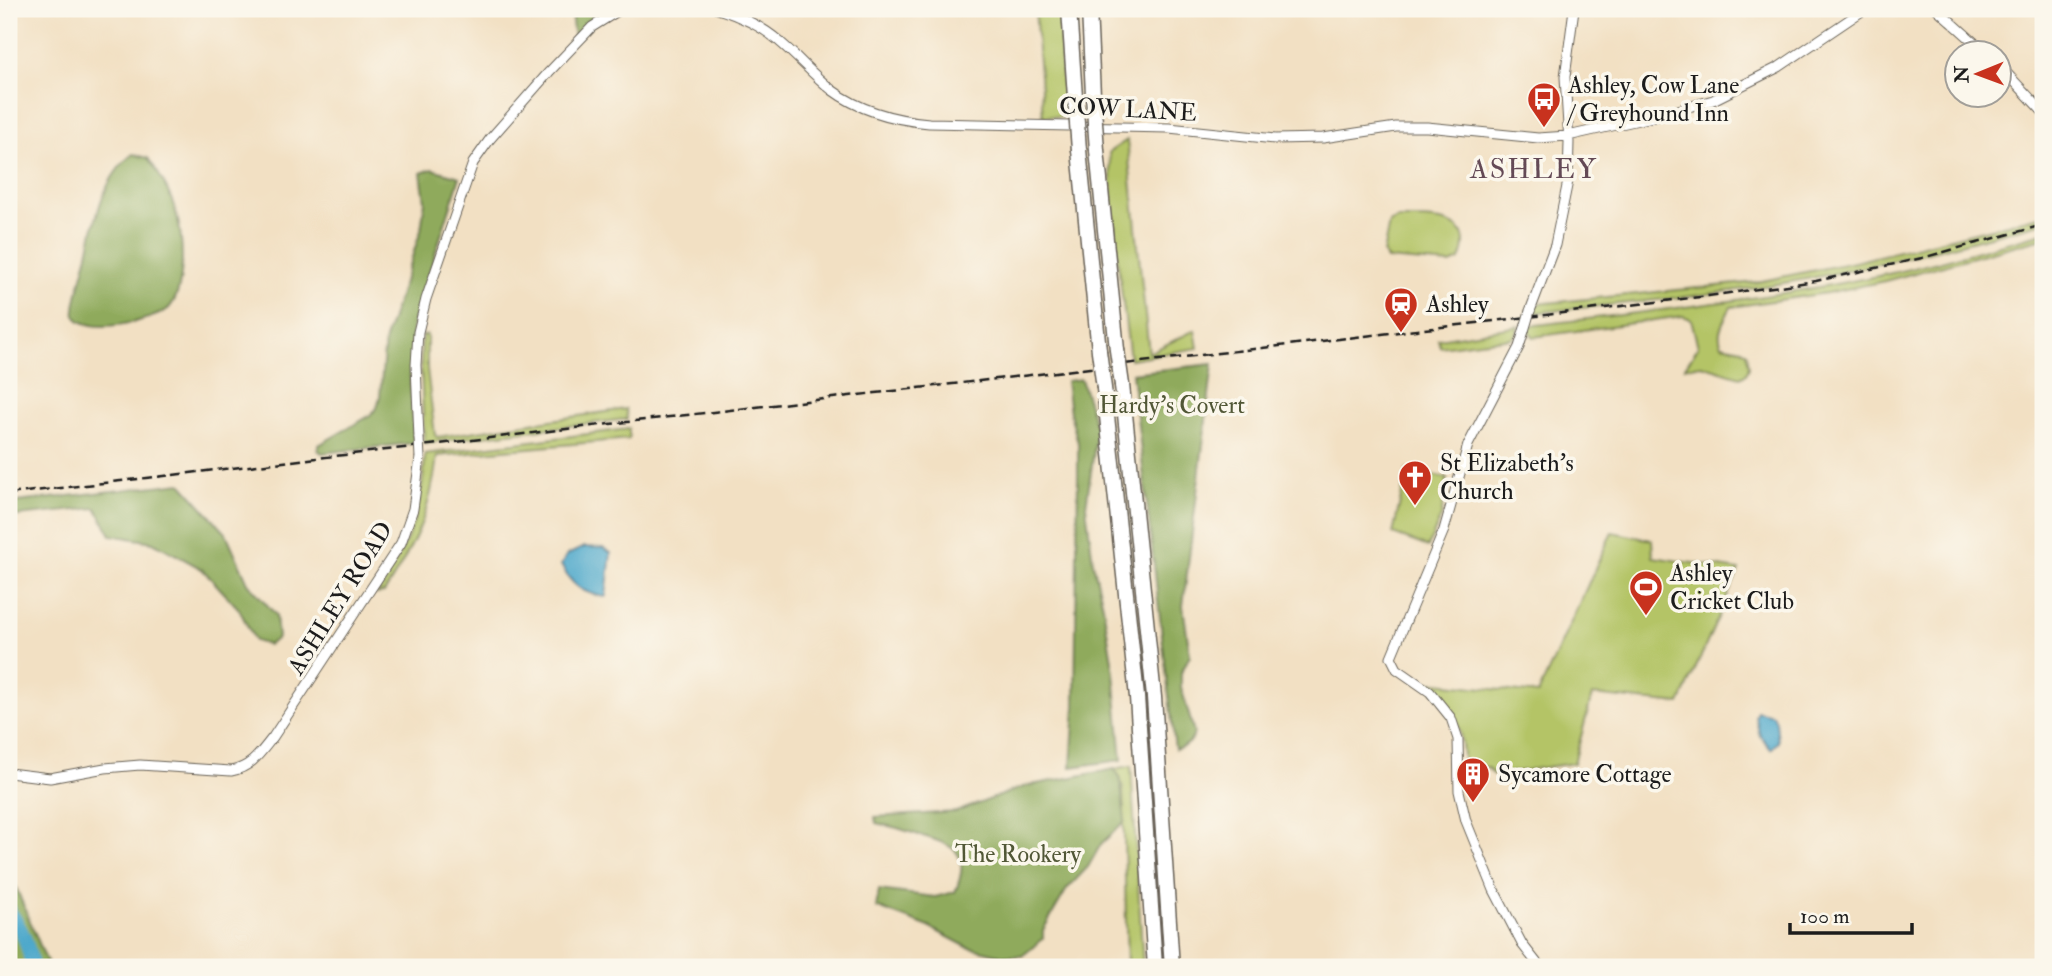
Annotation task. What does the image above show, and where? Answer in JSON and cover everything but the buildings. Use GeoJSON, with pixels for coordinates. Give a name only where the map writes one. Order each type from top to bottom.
{"type":"FeatureCollection","features":[{"type":"Feature","properties":{"kind":"highway"},"geometry":{"type":"LineString","coordinates":[[1069,9],[1074,97],[1099,351],[1138,697],[1155,967]]}},
{"type":"Feature","properties":{"kind":"highway"},"geometry":{"type":"LineString","coordinates":[[1089,9],[1097,150],[1163,794],[1172,967]]}},
{"type":"Feature","properties":{"kind":"street","name":"ASHLEY ROAD"},"geometry":{"type":"LineString","coordinates":[[9,773],[50,778],[140,765],[231,771],[253,762],[273,737],[401,543],[413,509],[420,458],[416,365],[418,332],[426,299],[472,163],[490,139],[592,27],[621,9]]}},
{"type":"Feature","properties":{"kind":"street","name":"COW LANE"},"geometry":{"type":"LineString","coordinates":[[718,9],[763,29],[827,86],[852,102],[891,117],[913,122],[1169,128],[1275,139],[1324,138],[1396,127],[1427,127],[1538,138],[1568,136],[1713,100],[1779,67],[1865,9]]}},
{"type":"Feature","properties":{"kind":"street"},"geometry":{"type":"LineString","coordinates":[[1541,967],[1522,944],[1500,901],[1466,821],[1459,791],[1458,739],[1451,718],[1430,692],[1396,669],[1391,657],[1444,530],[1468,445],[1519,347],[1561,222],[1568,181],[1565,77],[1574,9]]}},
{"type":"Feature","properties":{"kind":"street"},"geometry":{"type":"LineString","coordinates":[[1937,9],[1969,38]]}},
{"type":"Feature","properties":{"kind":"street"},"geometry":{"type":"LineString","coordinates":[[2014,81],[2043,112]]}},
{"type":"Feature","properties":{"kind":"green space"},"geometry":{"type":"Polygon","coordinates":[[[576,9],[606,9],[587,22],[574,37],[572,22],[576,9]]]}},
{"type":"Feature","properties":{"kind":"green space"},"geometry":{"type":"Polygon","coordinates":[[[1035,9],[1059,9],[1064,117],[1043,116],[1035,9]]]}},
{"type":"Feature","properties":{"kind":"green space"},"geometry":{"type":"Polygon","coordinates":[[[1127,140],[1149,353],[1195,330],[1198,348],[1130,359],[1117,256],[1109,152],[1127,140]]]}},
{"type":"Feature","properties":{"kind":"green space"},"geometry":{"type":"Polygon","coordinates":[[[133,154],[148,158],[166,188],[176,212],[182,253],[178,290],[169,308],[150,318],[105,326],[81,322],[75,315],[75,310],[103,197],[115,173],[133,154]]]}},
{"type":"Feature","properties":{"kind":"green space"},"geometry":{"type":"Polygon","coordinates":[[[432,169],[460,177],[413,322],[410,381],[414,443],[322,453],[318,450],[319,445],[369,416],[377,408],[385,339],[421,230],[425,201],[421,173],[432,169]]]}},
{"type":"Feature","properties":{"kind":"green space"},"geometry":{"type":"Polygon","coordinates":[[[2043,215],[2043,222],[1896,260],[1806,279],[1704,295],[1532,313],[1537,304],[1757,282],[1855,262],[2043,215]]]}},
{"type":"Feature","properties":{"kind":"green space"},"geometry":{"type":"Polygon","coordinates":[[[1398,219],[1435,220],[1456,227],[1462,235],[1464,245],[1460,260],[1450,264],[1387,259],[1383,253],[1389,223],[1398,219]]]}},
{"type":"Feature","properties":{"kind":"green space"},"geometry":{"type":"Polygon","coordinates":[[[2043,233],[2043,238],[1885,281],[1827,293],[1731,307],[1722,326],[1720,340],[1722,345],[1742,349],[1747,353],[1749,367],[1746,374],[1740,377],[1702,365],[1685,367],[1698,347],[1691,319],[1683,316],[1534,337],[1528,331],[1530,326],[1738,300],[1885,275],[2043,233]]]}},
{"type":"Feature","properties":{"kind":"green space"},"geometry":{"type":"Polygon","coordinates":[[[1519,326],[1512,338],[1440,347],[1438,339],[1519,326]]]}},
{"type":"Feature","properties":{"kind":"green space"},"geometry":{"type":"Polygon","coordinates":[[[427,335],[427,369],[437,437],[626,409],[627,419],[424,443],[421,363],[422,336],[427,335]]]}},
{"type":"Feature","properties":{"kind":"green space","name":"Hardy's Covert"},"geometry":{"type":"Polygon","coordinates":[[[1213,364],[1183,606],[1190,655],[1181,673],[1181,687],[1194,732],[1188,744],[1175,749],[1132,373],[1213,364]]]}},
{"type":"Feature","properties":{"kind":"green space","name":"Hardy's Covert"},"geometry":{"type":"Polygon","coordinates":[[[1081,379],[1097,430],[1086,506],[1093,562],[1114,673],[1122,760],[1071,767],[1075,706],[1078,443],[1070,413],[1066,381],[1081,379]]]}},
{"type":"Feature","properties":{"kind":"green space"},"geometry":{"type":"Polygon","coordinates":[[[629,429],[629,439],[437,456],[426,512],[420,528],[384,593],[377,594],[412,528],[421,494],[425,454],[629,429]]]}},
{"type":"Feature","properties":{"kind":"green space"},"geometry":{"type":"Polygon","coordinates":[[[1407,470],[1447,478],[1441,517],[1428,547],[1393,534],[1407,470]]]}},
{"type":"Feature","properties":{"kind":"green space"},"geometry":{"type":"Polygon","coordinates":[[[181,483],[226,533],[248,583],[276,615],[278,638],[268,645],[255,641],[239,609],[202,569],[153,542],[111,535],[96,508],[9,517],[9,503],[181,483]]]}},
{"type":"Feature","properties":{"kind":"green space","name":"Ashley Cricket Club"},"geometry":{"type":"Polygon","coordinates":[[[1612,532],[1652,540],[1653,557],[1739,570],[1680,704],[1592,695],[1574,763],[1494,775],[1487,767],[1475,769],[1473,777],[1463,782],[1463,753],[1459,728],[1448,707],[1429,682],[1538,694],[1612,532]]]}},
{"type":"Feature","properties":{"kind":"green space"},"geometry":{"type":"Polygon","coordinates":[[[1131,766],[1143,967],[1127,967],[1123,790],[1120,777],[1114,769],[1131,766]]]}},
{"type":"Feature","properties":{"kind":"green space","name":"The Rookery"},"geometry":{"type":"Polygon","coordinates":[[[1114,769],[1120,777],[1125,821],[1101,844],[1088,867],[1067,889],[1043,930],[1043,939],[1022,956],[1005,956],[967,947],[929,927],[876,907],[879,890],[935,897],[955,892],[962,868],[961,859],[951,847],[876,823],[875,817],[956,812],[1026,786],[1114,769]]]}},
{"type":"Feature","properties":{"kind":"green space"},"geometry":{"type":"Polygon","coordinates":[[[9,883],[15,885],[49,967],[9,967],[9,883]]]}},
{"type":"Feature","properties":{"kind":"water"},"geometry":{"type":"Polygon","coordinates":[[[584,547],[603,548],[611,553],[606,597],[591,594],[579,587],[561,565],[567,555],[584,547]]]}},
{"type":"Feature","properties":{"kind":"water"},"geometry":{"type":"Polygon","coordinates":[[[1757,711],[1773,715],[1776,721],[1778,742],[1771,749],[1760,736],[1755,715],[1757,711]]]}},
{"type":"Feature","properties":{"kind":"waterway"},"geometry":{"type":"LineString","coordinates":[[9,911],[24,938],[32,967]]}},
{"type":"Feature","properties":{"kind":"railway"},"geometry":{"type":"LineString","coordinates":[[9,494],[1708,296],[1816,281],[1922,258],[2043,225]]}},
{"type":"Feature","properties":{"kind":"place","name":"Ashley, Cow Lane / Greyhound Inn"},"geometry":{"type":"Point","coordinates":[1544,129]}},
{"type":"Feature","properties":{"kind":"place","name":"Ashley"},"geometry":{"type":"Point","coordinates":[1401,334]}},
{"type":"Feature","properties":{"kind":"place","name":"St Elizabeth's Church"},"geometry":{"type":"Point","coordinates":[1415,507]}},
{"type":"Feature","properties":{"kind":"place","name":"Ashley Cricket Club"},"geometry":{"type":"Point","coordinates":[1646,617]}},
{"type":"Feature","properties":{"kind":"place","name":"Sycamore Cottage"},"geometry":{"type":"Point","coordinates":[1473,804]}},
{"type":"Feature","properties":{"kind":"district","name":"ASHLEY"},"geometry":{"type":"Point","coordinates":[1534,168]}}]}
